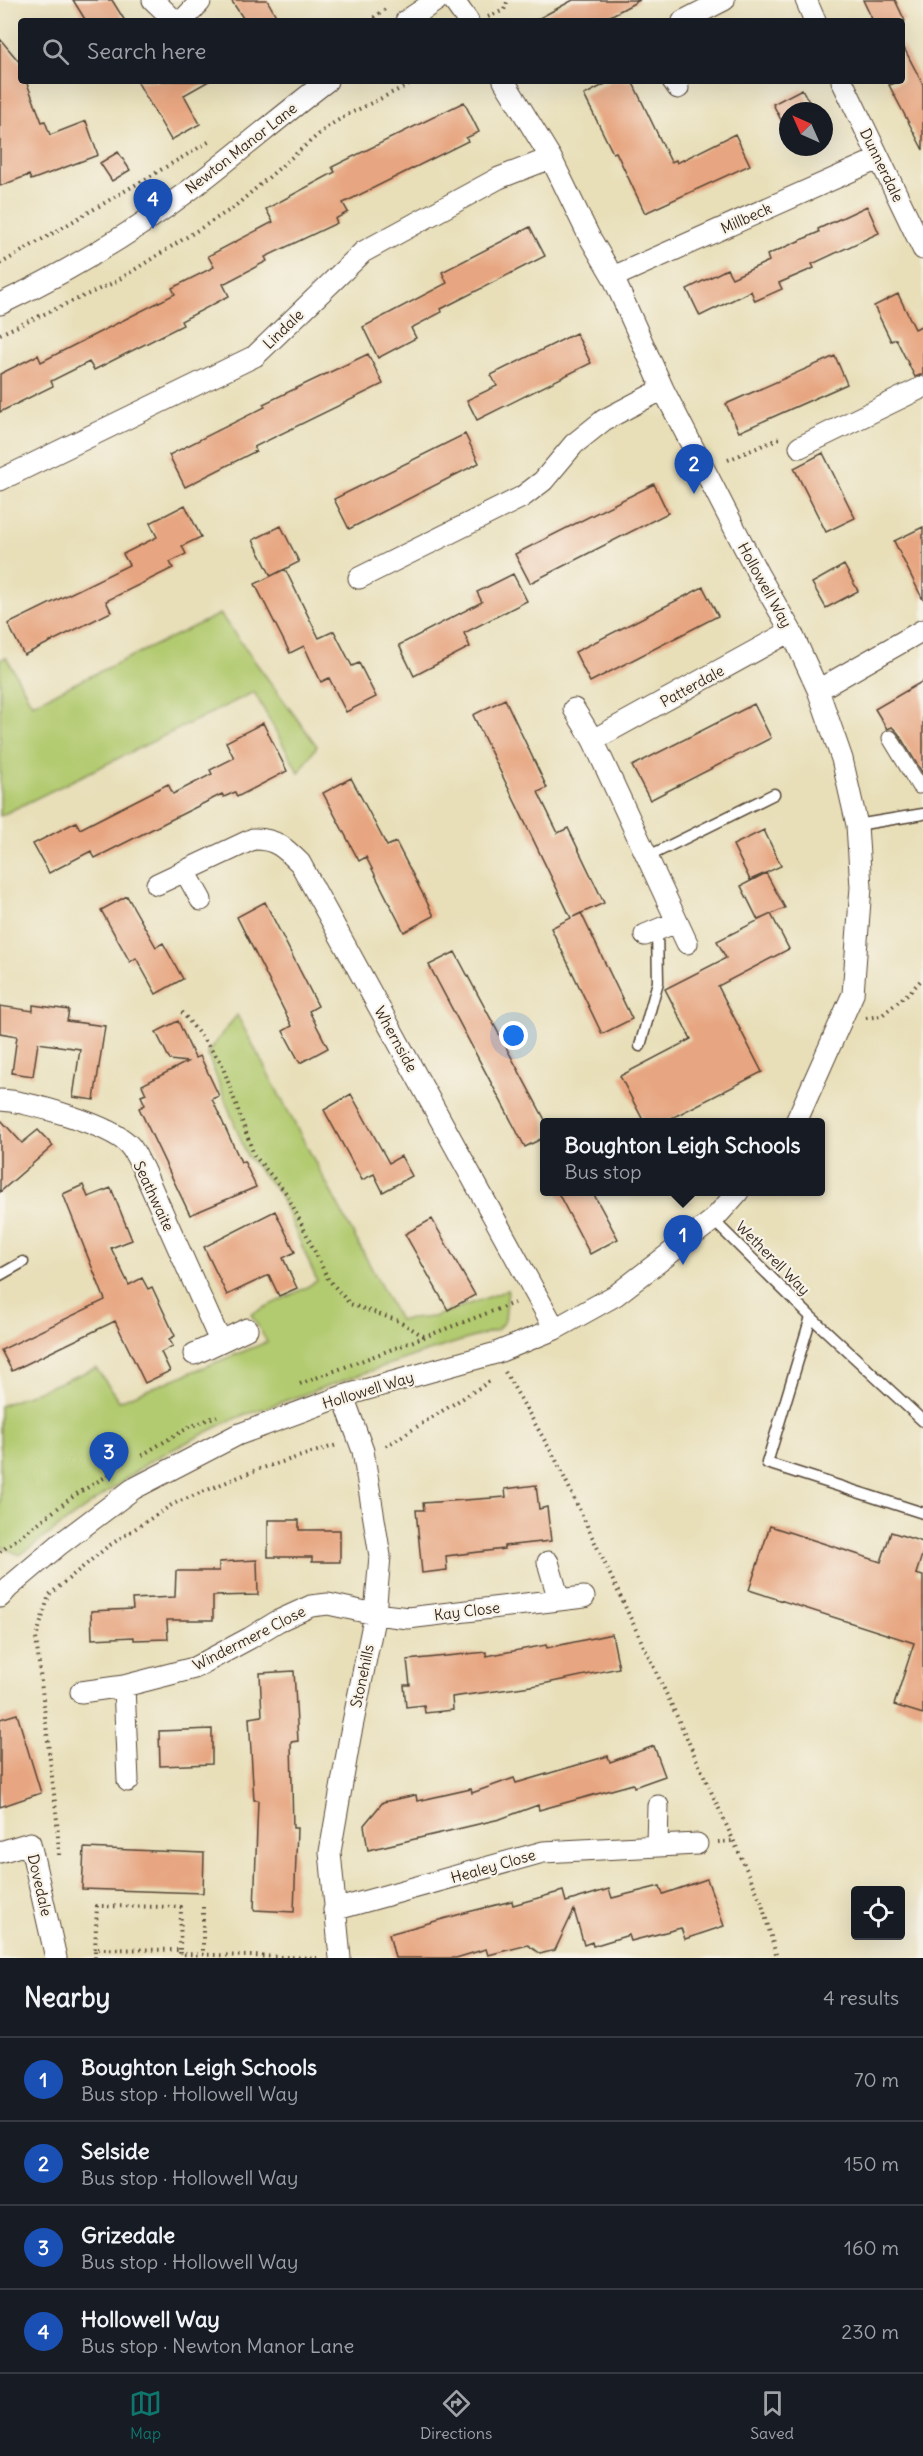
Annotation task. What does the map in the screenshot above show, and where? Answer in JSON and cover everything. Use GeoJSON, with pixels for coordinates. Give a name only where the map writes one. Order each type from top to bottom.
{"type":"FeatureCollection","features":[{"type":"Feature","properties":{"kind":"street"},"geometry":{"type":"LineString","coordinates":[[153,0],[172,18]]}},
{"type":"Feature","properties":{"kind":"street"},"geometry":{"type":"LineString","coordinates":[[410,18],[437,0]]}},
{"type":"Feature","properties":{"kind":"street"},"geometry":{"type":"LineString","coordinates":[[453,0],[466,18]]}},
{"type":"Feature","properties":{"kind":"street"},"geometry":{"type":"LineString","coordinates":[[689,18],[724,0]]}},
{"type":"Feature","properties":{"kind":"street"},"geometry":{"type":"LineString","coordinates":[[806,0],[814,18]]}},
{"type":"Feature","properties":{"kind":"street"},"geometry":{"type":"LineString","coordinates":[[186,18],[200,2]]}},
{"type":"Feature","properties":{"kind":"street","name":"Newton Manor Lane"},"geometry":{"type":"LineString","coordinates":[[0,304],[52,279],[99,252],[145,221],[190,190],[323,84]]}},
{"type":"Feature","properties":{"kind":"street","name":"Hollowell Way"},"geometry":{"type":"LineString","coordinates":[[506,84],[551,158],[589,236],[613,277],[663,389],[758,574],[790,631],[819,690],[842,759],[857,825],[860,899],[853,994],[798,1118]]}},
{"type":"Feature","properties":{"kind":"street","name":"Dunnerdale"},"geometry":{"type":"LineString","coordinates":[[843,84],[923,249]]}},
{"type":"Feature","properties":{"kind":"street","name":"Lindale"},"geometry":{"type":"LineString","coordinates":[[0,480],[255,356],[363,252],[499,178],[551,158]]}},
{"type":"Feature","properties":{"kind":"street","name":"Millbeck"},"geometry":{"type":"LineString","coordinates":[[613,277],[878,159]]}},
{"type":"Feature","properties":{"kind":"street"},"geometry":{"type":"LineString","coordinates":[[800,447],[923,387]]}},
{"type":"Feature","properties":{"kind":"street"},"geometry":{"type":"LineString","coordinates":[[359,578],[522,497],[543,481],[574,444],[604,420],[663,389]]}},
{"type":"Feature","properties":{"kind":"street"},"geometry":{"type":"LineString","coordinates":[[819,690],[923,630]]}},
{"type":"Feature","properties":{"kind":"street","name":"Patterdale"},"geometry":{"type":"LineString","coordinates":[[593,740],[790,631]]}},
{"type":"Feature","properties":{"kind":"street"},"geometry":{"type":"LineString","coordinates":[[574,709],[593,740],[687,943]]}},
{"type":"Feature","properties":{"kind":"street"},"geometry":{"type":"LineString","coordinates":[[890,738],[920,786],[923,784]]}},
{"type":"Feature","properties":{"kind":"street","name":"Whernside"},"geometry":{"type":"LineString","coordinates":[[157,884],[253,839],[267,838],[287,850],[300,863],[555,1329]]}},
{"type":"Feature","properties":{"kind":"street"},"geometry":{"type":"LineString","coordinates":[[185,871],[201,900]]}},
{"type":"Feature","properties":{"kind":"street"},"geometry":{"type":"LineString","coordinates":[[651,932],[676,922]]}},
{"type":"Feature","properties":{"kind":"street","name":"Seathwaite"},"geometry":{"type":"LineString","coordinates":[[0,1100],[37,1106],[113,1133],[129,1145],[143,1169],[220,1341]]}},
{"type":"Feature","properties":{"kind":"street","name":"Hollowell Way"},"geometry":{"type":"LineString","coordinates":[[3,1590],[133,1489],[237,1435],[343,1396],[501,1363],[616,1294],[713,1220],[734,1196]]}},
{"type":"Feature","properties":{"kind":"street"},"geometry":{"type":"LineString","coordinates":[[194,1354],[247,1329]]}},
{"type":"Feature","properties":{"kind":"street","name":"Stonehills"},"geometry":{"type":"LineString","coordinates":[[340,1958],[330,1852],[375,1614],[380,1556],[364,1459],[343,1396]]}},
{"type":"Feature","properties":{"kind":"street"},"geometry":{"type":"LineString","coordinates":[[548,1562],[559,1600]]}},
{"type":"Feature","properties":{"kind":"street","name":"Kay Close"},"geometry":{"type":"LineString","coordinates":[[375,1614],[408,1618],[584,1597]]}},
{"type":"Feature","properties":{"kind":"street","name":"Windermere Close"},"geometry":{"type":"LineString","coordinates":[[81,1692],[124,1686],[194,1668],[278,1621],[310,1606],[328,1604],[375,1614]]}},
{"type":"Feature","properties":{"kind":"street"},"geometry":{"type":"LineString","coordinates":[[124,1686],[128,1781]]}},
{"type":"Feature","properties":{"kind":"street"},"geometry":{"type":"LineString","coordinates":[[657,1845],[658,1806]]}},
{"type":"Feature","properties":{"kind":"street","name":"Dovedale"},"geometry":{"type":"LineString","coordinates":[[0,1852],[30,1843],[56,1958]]}},
{"type":"Feature","properties":{"kind":"street","name":"Healey Close"},"geometry":{"type":"LineString","coordinates":[[334,1910],[543,1852],[657,1845],[697,1845]]}},
{"type":"Feature","properties":{"kind":"lane"},"geometry":{"type":"LineString","coordinates":[[647,857],[774,794]]}},
{"type":"Feature","properties":{"kind":"lane"},"geometry":{"type":"LineString","coordinates":[[857,825],[923,814]]}},
{"type":"Feature","properties":{"kind":"lane"},"geometry":{"type":"LineString","coordinates":[[640,1046],[658,982],[651,932]]}},
{"type":"Feature","properties":{"kind":"lane","name":"Wetherell Way"},"geometry":{"type":"LineString","coordinates":[[713,1220],[923,1422]]}},
{"type":"Feature","properties":{"kind":"lane"},"geometry":{"type":"LineString","coordinates":[[0,1275],[23,1262]]}},
{"type":"Feature","properties":{"kind":"lane"},"geometry":{"type":"LineString","coordinates":[[812,1317],[767,1462],[923,1513]]}},
{"type":"Feature","properties":{"kind":"path"},"geometry":{"type":"LineString","coordinates":[[504,10],[508,0]]}},
{"type":"Feature","properties":{"kind":"path"},"geometry":{"type":"LineString","coordinates":[[373,18],[386,8]]}},
{"type":"Feature","properties":{"kind":"path"},"geometry":{"type":"LineString","coordinates":[[0,334],[115,282],[233,208],[327,127],[410,84]]}},
{"type":"Feature","properties":{"kind":"path"},"geometry":{"type":"LineString","coordinates":[[0,264],[221,133]]}},
{"type":"Feature","properties":{"kind":"path"},"geometry":{"type":"LineString","coordinates":[[728,460],[778,438],[800,447]]}},
{"type":"Feature","properties":{"kind":"path"},"geometry":{"type":"LineString","coordinates":[[842,1022],[881,1016],[923,978]]}},
{"type":"Feature","properties":{"kind":"path"},"geometry":{"type":"LineString","coordinates":[[182,1012],[221,1062],[254,1155],[287,1194],[328,1279],[350,1304],[399,1321],[426,1337]]}},
{"type":"Feature","properties":{"kind":"path"},"geometry":{"type":"LineString","coordinates":[[364,1459],[501,1363],[556,1460],[674,1708],[761,1901],[777,1958]]}},
{"type":"Feature","properties":{"kind":"path"},"geometry":{"type":"LineString","coordinates":[[60,1866],[57,1820],[36,1638],[49,1594],[107,1547],[173,1504],[256,1470],[328,1449],[358,1436]]}},
{"type":"Feature","properties":{"kind":"path"},"geometry":{"type":"LineString","coordinates":[[95,1958],[97,1906],[181,1907],[180,1954],[324,1958]]}},
{"type":"Feature","properties":{"kind":"path"},"geometry":{"type":"LineString","coordinates":[[203,1907],[203,1954]]}},
{"type":"Feature","properties":{"kind":"path"},"geometry":{"type":"LineString","coordinates":[[95,1949],[180,1950]]}},
{"type":"Feature","properties":{"kind":"green space"},"geometry":{"type":"Polygon","coordinates":[[[220,614],[317,746],[299,773],[254,692],[0,816],[0,660],[6,657],[32,704],[220,614]]]}},
{"type":"Feature","properties":{"kind":"green space"},"geometry":{"type":"Polygon","coordinates":[[[237,1015],[399,1320],[433,1317],[508,1290],[505,1320],[497,1330],[419,1354],[233,1419],[152,1460],[20,1555],[0,1546],[0,1406],[96,1368],[119,1401],[267,1342],[251,1314],[317,1281],[279,1193],[247,1156],[207,1053],[237,1015]]]}},
{"type":"Feature","properties":{"kind":"building"},"geometry":{"type":"Polygon","coordinates":[[[73,0],[112,0],[123,18],[84,18],[73,0]]]}},
{"type":"Feature","properties":{"kind":"building"},"geometry":{"type":"Polygon","coordinates":[[[231,0],[267,0],[277,18],[243,18],[231,0]]]}},
{"type":"Feature","properties":{"kind":"building"},"geometry":{"type":"Polygon","coordinates":[[[573,0],[640,0],[607,18],[540,18],[573,0]]]}},
{"type":"Feature","properties":{"kind":"building"},"geometry":{"type":"Polygon","coordinates":[[[863,0],[895,0],[904,18],[872,18],[863,0]]]}},
{"type":"Feature","properties":{"kind":"building"},"geometry":{"type":"Polygon","coordinates":[[[0,39],[18,60],[18,84],[27,84],[42,122],[45,121],[50,135],[86,121],[98,155],[31,180],[29,175],[0,186],[0,39]]]}},
{"type":"Feature","properties":{"kind":"building"},"geometry":{"type":"Polygon","coordinates":[[[905,50],[923,85],[923,150],[889,85],[905,84],[905,50]]]}},
{"type":"Feature","properties":{"kind":"building"},"geometry":{"type":"Polygon","coordinates":[[[139,84],[204,84],[184,95],[200,124],[171,140],[139,84]]]}},
{"type":"Feature","properties":{"kind":"building"},"geometry":{"type":"Polygon","coordinates":[[[605,84],[633,84],[671,162],[676,160],[677,163],[735,134],[750,165],[645,213],[616,152],[613,153],[584,95],[605,84]]]}},
{"type":"Feature","properties":{"kind":"building"},"geometry":{"type":"Polygon","coordinates":[[[802,89],[809,102],[779,102],[779,116],[773,104],[802,89]]]}},
{"type":"Feature","properties":{"kind":"building"},"geometry":{"type":"Polygon","coordinates":[[[464,102],[479,132],[466,138],[468,141],[343,203],[348,212],[335,219],[337,223],[265,257],[267,261],[223,284],[229,296],[181,321],[183,325],[94,370],[89,362],[51,381],[53,386],[0,412],[0,374],[38,355],[41,362],[175,294],[172,288],[214,267],[208,256],[273,222],[266,209],[335,172],[332,167],[464,102]]]}},
{"type":"Feature","properties":{"kind":"building"},"geometry":{"type":"Polygon","coordinates":[[[118,152],[130,170],[112,181],[100,163],[118,152]]]}},
{"type":"Feature","properties":{"kind":"building"},"geometry":{"type":"Polygon","coordinates":[[[867,206],[879,233],[812,264],[814,268],[779,283],[782,289],[755,301],[751,291],[700,316],[687,289],[727,269],[732,278],[769,261],[767,255],[819,232],[818,229],[867,206]]]}},
{"type":"Feature","properties":{"kind":"building"},"geometry":{"type":"Polygon","coordinates":[[[530,227],[545,256],[441,309],[442,312],[411,328],[416,338],[378,358],[363,327],[447,283],[442,272],[530,227]]]}},
{"type":"Feature","properties":{"kind":"building"},"geometry":{"type":"Polygon","coordinates":[[[898,294],[915,329],[923,325],[923,374],[915,377],[896,339],[891,341],[874,306],[898,294]]]}},
{"type":"Feature","properties":{"kind":"building"},"geometry":{"type":"Polygon","coordinates":[[[576,333],[591,363],[477,420],[467,400],[497,386],[491,375],[576,333]]]}},
{"type":"Feature","properties":{"kind":"building"},"geometry":{"type":"Polygon","coordinates":[[[368,354],[383,384],[254,447],[256,451],[185,487],[169,455],[265,407],[263,404],[368,354]]]}},
{"type":"Feature","properties":{"kind":"building"},"geometry":{"type":"Polygon","coordinates":[[[835,356],[847,384],[739,432],[726,404],[835,356]]]}},
{"type":"Feature","properties":{"kind":"building"},"geometry":{"type":"Polygon","coordinates":[[[465,434],[479,463],[349,529],[334,499],[465,434]]]}},
{"type":"Feature","properties":{"kind":"building"},"geometry":{"type":"Polygon","coordinates":[[[823,453],[855,518],[826,532],[794,468],[823,453]]]}},
{"type":"Feature","properties":{"kind":"building"},"geometry":{"type":"Polygon","coordinates":[[[654,484],[668,513],[530,583],[515,554],[654,484]]]}},
{"type":"Feature","properties":{"kind":"building"},"geometry":{"type":"Polygon","coordinates":[[[185,505],[201,537],[182,546],[186,554],[170,562],[173,568],[106,601],[111,612],[24,655],[8,624],[129,565],[123,554],[157,537],[150,523],[185,505]]]}},
{"type":"Feature","properties":{"kind":"building"},"geometry":{"type":"Polygon","coordinates":[[[281,526],[299,562],[271,576],[253,540],[281,526]]]}},
{"type":"Feature","properties":{"kind":"building"},"geometry":{"type":"Polygon","coordinates":[[[923,527],[923,600],[894,541],[923,527]]]}},
{"type":"Feature","properties":{"kind":"building"},"geometry":{"type":"Polygon","coordinates":[[[844,565],[858,591],[826,608],[812,583],[844,565]]]}},
{"type":"Feature","properties":{"kind":"building"},"geometry":{"type":"Polygon","coordinates":[[[285,569],[319,638],[334,631],[352,666],[359,663],[376,697],[346,712],[329,678],[321,682],[304,646],[290,653],[255,584],[285,569]]]}},
{"type":"Feature","properties":{"kind":"building"},"geometry":{"type":"Polygon","coordinates":[[[513,574],[527,601],[464,633],[470,647],[414,676],[399,645],[482,602],[477,592],[513,574]]]}},
{"type":"Feature","properties":{"kind":"building"},"geometry":{"type":"Polygon","coordinates":[[[703,587],[718,616],[590,682],[575,652],[703,587]]]}},
{"type":"Feature","properties":{"kind":"building"},"geometry":{"type":"Polygon","coordinates":[[[923,681],[923,774],[898,733],[892,727],[887,729],[875,709],[923,681]]]}},
{"type":"Feature","properties":{"kind":"building"},"geometry":{"type":"Polygon","coordinates":[[[505,699],[547,788],[538,792],[558,833],[568,828],[604,903],[581,913],[632,1019],[602,1034],[551,928],[571,918],[473,715],[505,699]]]}},
{"type":"Feature","properties":{"kind":"building"},"geometry":{"type":"Polygon","coordinates":[[[754,704],[771,738],[650,800],[632,766],[754,704]]]}},
{"type":"Feature","properties":{"kind":"building"},"geometry":{"type":"Polygon","coordinates":[[[263,723],[287,771],[237,797],[235,792],[224,797],[222,794],[95,858],[91,851],[49,873],[33,844],[76,822],[80,829],[168,784],[173,794],[212,774],[210,770],[234,758],[226,742],[263,723]]]}},
{"type":"Feature","properties":{"kind":"building"},"geometry":{"type":"Polygon","coordinates":[[[351,778],[387,846],[396,842],[434,916],[404,932],[366,857],[359,861],[323,793],[351,778]]]}},
{"type":"Feature","properties":{"kind":"building"},"geometry":{"type":"Polygon","coordinates":[[[764,830],[781,866],[750,880],[733,845],[764,830]]]}},
{"type":"Feature","properties":{"kind":"building"},"geometry":{"type":"Polygon","coordinates":[[[766,873],[785,908],[758,920],[741,886],[766,873]]]}},
{"type":"Feature","properties":{"kind":"building"},"geometry":{"type":"Polygon","coordinates":[[[127,896],[156,947],[163,943],[183,979],[156,994],[136,958],[130,962],[101,910],[127,896]]]}},
{"type":"Feature","properties":{"kind":"building"},"geometry":{"type":"Polygon","coordinates":[[[265,902],[318,1006],[309,1011],[328,1048],[300,1063],[283,1031],[292,1026],[237,917],[265,902]]]}},
{"type":"Feature","properties":{"kind":"building"},"geometry":{"type":"Polygon","coordinates":[[[771,914],[789,949],[718,986],[762,1072],[672,1118],[642,1118],[620,1076],[691,1039],[665,989],[726,958],[717,941],[771,914]]]}},
{"type":"Feature","properties":{"kind":"building"},"geometry":{"type":"Polygon","coordinates":[[[455,952],[544,1118],[540,1118],[540,1140],[525,1147],[429,965],[455,952]]]}},
{"type":"Feature","properties":{"kind":"building"},"geometry":{"type":"Polygon","coordinates":[[[33,1005],[69,1010],[67,1021],[105,1026],[94,1100],[73,1097],[80,1049],[38,1043],[33,1076],[12,1073],[17,1036],[0,1033],[0,1006],[33,1011],[33,1005]]]}},
{"type":"Feature","properties":{"kind":"building"},"geometry":{"type":"Polygon","coordinates":[[[178,1021],[195,1058],[200,1056],[219,1096],[212,1099],[241,1162],[244,1161],[256,1187],[190,1215],[139,1108],[145,1105],[141,1096],[146,1094],[142,1085],[187,1062],[170,1060],[156,1032],[178,1021]]]}},
{"type":"Feature","properties":{"kind":"building"},"geometry":{"type":"Polygon","coordinates":[[[351,1094],[389,1163],[401,1156],[412,1176],[383,1192],[374,1174],[362,1180],[324,1110],[351,1094]]]}},
{"type":"Feature","properties":{"kind":"building"},"geometry":{"type":"Polygon","coordinates":[[[0,1119],[22,1143],[38,1130],[53,1146],[0,1192],[0,1119]]]}},
{"type":"Feature","properties":{"kind":"building"},"geometry":{"type":"Polygon","coordinates":[[[83,1185],[88,1197],[111,1188],[132,1240],[111,1248],[129,1285],[142,1278],[148,1289],[152,1287],[175,1336],[169,1339],[173,1346],[161,1352],[170,1371],[145,1383],[115,1321],[12,1371],[1,1350],[105,1300],[63,1194],[83,1185]]]}},
{"type":"Feature","properties":{"kind":"building"},"geometry":{"type":"Polygon","coordinates":[[[560,1196],[595,1196],[618,1239],[590,1254],[560,1196]]]}},
{"type":"Feature","properties":{"kind":"building"},"geometry":{"type":"Polygon","coordinates":[[[275,1211],[295,1252],[283,1258],[297,1288],[279,1296],[269,1275],[227,1295],[204,1247],[275,1211]]]}},
{"type":"Feature","properties":{"kind":"building"},"geometry":{"type":"Polygon","coordinates":[[[432,1219],[475,1295],[448,1310],[405,1234],[432,1219]]]}},
{"type":"Feature","properties":{"kind":"building"},"geometry":{"type":"Polygon","coordinates":[[[536,1485],[539,1509],[547,1507],[551,1541],[446,1556],[447,1570],[422,1573],[416,1510],[424,1510],[423,1503],[506,1497],[505,1489],[536,1485]]]}},
{"type":"Feature","properties":{"kind":"building"},"geometry":{"type":"Polygon","coordinates":[[[268,1520],[299,1520],[299,1530],[340,1530],[340,1562],[312,1562],[312,1557],[268,1557],[268,1520]]]}},
{"type":"Feature","properties":{"kind":"building"},"geometry":{"type":"Polygon","coordinates":[[[770,1526],[881,1562],[891,1532],[923,1542],[923,1552],[916,1574],[923,1576],[923,1714],[894,1705],[914,1643],[749,1590],[770,1526]]]}},
{"type":"Feature","properties":{"kind":"building"},"geometry":{"type":"Polygon","coordinates":[[[257,1560],[258,1595],[213,1596],[213,1620],[167,1620],[168,1639],[134,1640],[134,1637],[92,1639],[91,1611],[133,1609],[132,1599],[175,1597],[176,1571],[219,1571],[219,1562],[257,1560]]]}},
{"type":"Feature","properties":{"kind":"building"},"geometry":{"type":"Polygon","coordinates":[[[612,1634],[619,1668],[538,1685],[452,1697],[453,1710],[425,1713],[424,1705],[406,1707],[404,1685],[410,1685],[407,1660],[486,1652],[486,1656],[546,1645],[547,1648],[612,1634]]]}},
{"type":"Feature","properties":{"kind":"building"},"geometry":{"type":"Polygon","coordinates":[[[294,1671],[298,1741],[291,1742],[293,1828],[297,1828],[294,1912],[254,1910],[258,1800],[254,1800],[249,1718],[262,1716],[260,1673],[294,1671]]]}},
{"type":"Feature","properties":{"kind":"building"},"geometry":{"type":"Polygon","coordinates":[[[17,1714],[41,1793],[0,1807],[0,1719],[17,1714]]]}},
{"type":"Feature","properties":{"kind":"building"},"geometry":{"type":"Polygon","coordinates":[[[212,1729],[212,1764],[160,1766],[159,1731],[212,1729]]]}},
{"type":"Feature","properties":{"kind":"building"},"geometry":{"type":"Polygon","coordinates":[[[654,1746],[665,1776],[634,1787],[633,1784],[539,1810],[538,1805],[500,1819],[368,1850],[364,1825],[383,1802],[416,1795],[417,1801],[471,1789],[472,1793],[514,1778],[516,1783],[608,1756],[610,1762],[654,1746]]]}},
{"type":"Feature","properties":{"kind":"building"},"geometry":{"type":"Polygon","coordinates":[[[84,1848],[204,1853],[203,1893],[82,1889],[84,1848]]]}},
{"type":"Feature","properties":{"kind":"building"},"geometry":{"type":"Polygon","coordinates":[[[707,1879],[724,1926],[685,1939],[681,1928],[631,1941],[629,1935],[593,1946],[592,1942],[584,1945],[574,1910],[555,1950],[540,1954],[528,1945],[488,1955],[486,1949],[456,1958],[395,1958],[389,1934],[512,1901],[513,1905],[563,1891],[566,1902],[609,1889],[612,1898],[660,1886],[663,1894],[707,1879]]]}},
{"type":"Feature","properties":{"kind":"place","name":"Hollowell Way"},"geometry":{"type":"Point","coordinates":[153,229]}},
{"type":"Feature","properties":{"kind":"place","name":"Selside"},"geometry":{"type":"Point","coordinates":[694,494]}},
{"type":"Feature","properties":{"kind":"place","name":"Boughton Leigh Schools"},"geometry":{"type":"Point","coordinates":[683,1265]}},
{"type":"Feature","properties":{"kind":"place","name":"Grizedale"},"geometry":{"type":"Point","coordinates":[109,1482]}}]}
